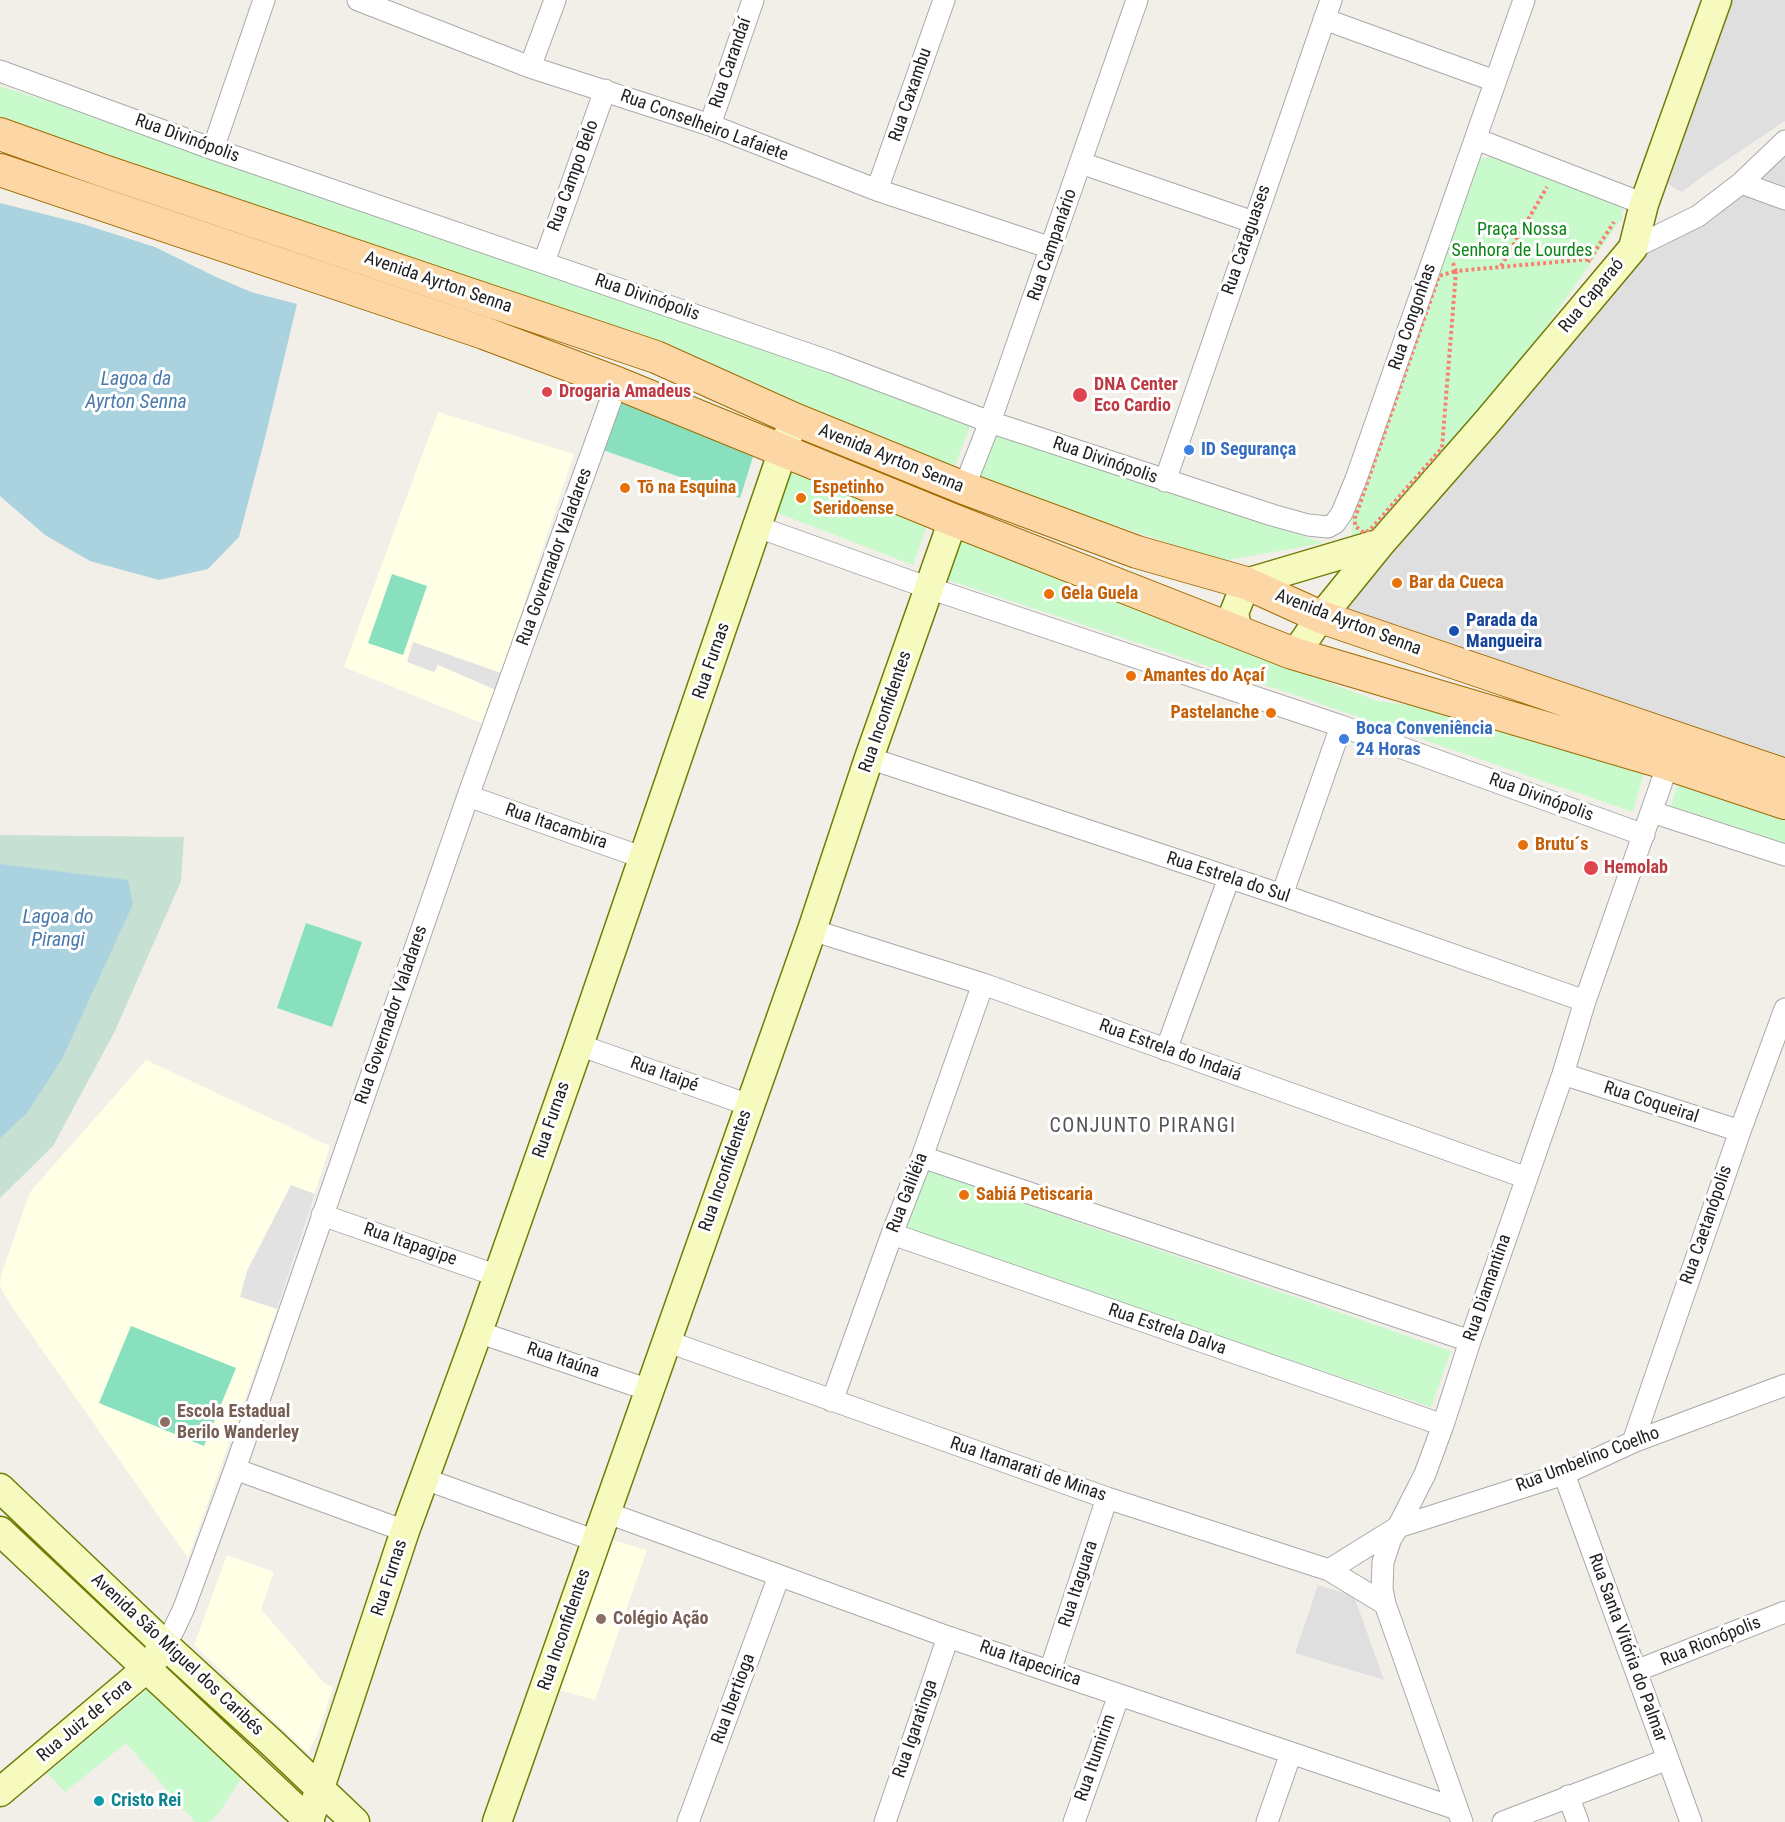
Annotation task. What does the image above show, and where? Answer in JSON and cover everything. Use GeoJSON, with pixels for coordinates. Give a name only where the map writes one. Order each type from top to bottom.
{"type":"FeatureCollection","features":[{"type":"Feature","properties":{"kind":"main road","name":"Avenida Ayrton Senna"},"geometry":{"type":"LineString","coordinates":[[0,134],[115,175],[656,357],[794,419],[964,488],[1137,552],[1246,583],[1321,617],[1785,775]]}},
{"type":"Feature","properties":{"kind":"main road","name":"Avenida Ayrton Senna"},"geometry":{"type":"LineString","coordinates":[[0,170],[473,329],[617,383],[953,520],[1292,653],[1668,764],[1785,803]]}},
{"type":"Feature","properties":{"kind":"street"},"geometry":{"type":"LineString","coordinates":[[213,149],[264,0]]}},
{"type":"Feature","properties":{"kind":"street"},"geometry":{"type":"LineString","coordinates":[[530,67],[555,0]]}},
{"type":"Feature","properties":{"kind":"street","name":"Rua Carandaí"},"geometry":{"type":"LineString","coordinates":[[710,125],[753,0]]}},
{"type":"Feature","properties":{"kind":"street","name":"Rua Caxambu"},"geometry":{"type":"LineString","coordinates":[[877,190],[944,0]]}},
{"type":"Feature","properties":{"kind":"street","name":"Rua Campanário"},"geometry":{"type":"LineString","coordinates":[[964,488],[990,422],[1137,0]]}},
{"type":"Feature","properties":{"kind":"street","name":"Rua Congonhas"},"geometry":{"type":"LineString","coordinates":[[1294,521],[1328,527],[1335,523],[1342,513],[1356,479],[1524,0]]}},
{"type":"Feature","properties":{"kind":"street","name":"Rua Caparaó"},"geometry":{"type":"LineString","coordinates":[[1292,653],[1302,644],[1381,543],[1487,423],[1633,248],[1644,204],[1717,0]]}},
{"type":"Feature","properties":{"kind":"street","name":"Rua Conselheiro Lafaiete"},"geometry":{"type":"LineString","coordinates":[[362,1],[530,67],[710,125],[877,190],[1051,248]]}},
{"type":"Feature","properties":{"kind":"street"},"geometry":{"type":"LineString","coordinates":[[1327,9],[1495,81]]}},
{"type":"Feature","properties":{"kind":"street","name":"Rua Cataguases"},"geometry":{"type":"LineString","coordinates":[[1165,481],[1327,9]]}},
{"type":"Feature","properties":{"kind":"street","name":"Rua Divinópolis"},"geometry":{"type":"LineString","coordinates":[[0,71],[213,149],[834,363],[990,422],[1165,481],[1294,521]]}},
{"type":"Feature","properties":{"kind":"street","name":"Rua Campo Belo"},"geometry":{"type":"LineString","coordinates":[[544,262],[605,90]]}},
{"type":"Feature","properties":{"kind":"street"},"geometry":{"type":"LineString","coordinates":[[1476,139],[1644,204]]}},
{"type":"Feature","properties":{"kind":"street"},"geometry":{"type":"LineString","coordinates":[[1633,248],[1698,216],[1741,183],[1785,141]]}},
{"type":"Feature","properties":{"kind":"street"},"geometry":{"type":"LineString","coordinates":[[1081,163],[1253,222]]}},
{"type":"Feature","properties":{"kind":"street"},"geometry":{"type":"LineString","coordinates":[[1741,183],[1785,199]]}},
{"type":"Feature","properties":{"kind":"street","name":"Rua Governador Valadares"},"geometry":{"type":"LineString","coordinates":[[165,1645],[184,1608],[235,1469],[468,796],[617,383]]}},
{"type":"Feature","properties":{"kind":"street","name":"Rua Furnas"},"geometry":{"type":"LineString","coordinates":[[310,1821],[405,1531],[579,1045],[794,419]]}},
{"type":"Feature","properties":{"kind":"street","name":"Rua Inconfidentes"},"geometry":{"type":"LineString","coordinates":[[497,1822],[812,930],[869,758],[953,520]]}},
{"type":"Feature","properties":{"kind":"street","name":"Rua Divinópolis"},"geometry":{"type":"LineString","coordinates":[[758,527],[929,588],[1341,726],[1644,835]]}},
{"type":"Feature","properties":{"kind":"street"},"geometry":{"type":"LineString","coordinates":[[1238,632],[1234,613],[1246,583],[1381,543]]}},
{"type":"Feature","properties":{"kind":"street"},"geometry":{"type":"LineString","coordinates":[[1282,895],[1341,726]]}},
{"type":"Feature","properties":{"kind":"street","name":"Rua Estrela do Sul"},"geometry":{"type":"LineString","coordinates":[[869,758],[1282,895],[1585,1001]]}},
{"type":"Feature","properties":{"kind":"street","name":"Rua Diamantina"},"geometry":{"type":"LineString","coordinates":[[1459,1815],[1385,1604],[1382,1589],[1383,1562],[1391,1538],[1425,1474],[1443,1425],[1563,1074],[1585,1001],[1668,764]]}},
{"type":"Feature","properties":{"kind":"street","name":"Rua Itacambira"},"geometry":{"type":"LineString","coordinates":[[468,796],[644,858]]}},
{"type":"Feature","properties":{"kind":"street"},"geometry":{"type":"LineString","coordinates":[[1652,812],[1785,855]]}},
{"type":"Feature","properties":{"kind":"street"},"geometry":{"type":"LineString","coordinates":[[1166,1050],[1229,878]]}},
{"type":"Feature","properties":{"kind":"street","name":"Rua Estrela do Indaiá"},"geometry":{"type":"LineString","coordinates":[[812,930],[983,984],[1527,1178]]}},
{"type":"Feature","properties":{"kind":"street","name":"Rua Galiléia"},"geometry":{"type":"LineString","coordinates":[[832,1401],[983,984]]}},
{"type":"Feature","properties":{"kind":"street","name":"Rua Caetanópolis"},"geometry":{"type":"LineString","coordinates":[[1633,1442],[1740,1131],[1785,1009]]}},
{"type":"Feature","properties":{"kind":"street","name":"Rua Itaipé"},"geometry":{"type":"LineString","coordinates":[[579,1045],[749,1105]]}},
{"type":"Feature","properties":{"kind":"street","name":"Rua Coqueiral"},"geometry":{"type":"LineString","coordinates":[[1563,1074],[1740,1131]]}},
{"type":"Feature","properties":{"kind":"street"},"geometry":{"type":"LineString","coordinates":[[922,1157],[1470,1341]]}},
{"type":"Feature","properties":{"kind":"street","name":"Rua Itapagipe"},"geometry":{"type":"LineString","coordinates":[[322,1215],[498,1276]]}},
{"type":"Feature","properties":{"kind":"street","name":"Rua Estrela Dalva"},"geometry":{"type":"LineString","coordinates":[[892,1234],[1443,1425]]}},
{"type":"Feature","properties":{"kind":"street","name":"Rua Itaúna"},"geometry":{"type":"LineString","coordinates":[[478,1332],[649,1390]]}},
{"type":"Feature","properties":{"kind":"street","name":"Rua Itamarati de Minas"},"geometry":{"type":"LineString","coordinates":[[666,1341],[1107,1498],[1329,1570],[1385,1604]]}},
{"type":"Feature","properties":{"kind":"street","name":"Rua Umbelino Coelho"},"geometry":{"type":"LineString","coordinates":[[1329,1570],[1398,1527],[1564,1474],[1633,1442],[1785,1385]]}},
{"type":"Feature","properties":{"kind":"street"},"geometry":{"type":"LineString","coordinates":[[235,1469],[405,1531]]}},
{"type":"Feature","properties":{"kind":"street","name":"Rua Santa Vitória do Palmar"},"geometry":{"type":"LineString","coordinates":[[1564,1474],[1691,1822]]}},
{"type":"Feature","properties":{"kind":"street"},"geometry":{"type":"LineString","coordinates":[[425,1479],[596,1541]]}},
{"type":"Feature","properties":{"kind":"street","name":"Avenida São Miguel dos Caribés"},"geometry":{"type":"LineString","coordinates":[[0,1488],[355,1822]]}},
{"type":"Feature","properties":{"kind":"street","name":"Rua Itaguara"},"geometry":{"type":"LineString","coordinates":[[1050,1671],[1107,1498]]}},
{"type":"Feature","properties":{"kind":"street","name":"Rua Itapecirica"},"geometry":{"type":"LineString","coordinates":[[605,1512],[948,1636],[1291,1753],[1459,1815]]}},
{"type":"Feature","properties":{"kind":"street","name":"Avenida São Miguel dos Caribés"},"geometry":{"type":"LineString","coordinates":[[0,1531],[310,1821]]}},
{"type":"Feature","properties":{"kind":"street","name":"Rua Ibertioga"},"geometry":{"type":"LineString","coordinates":[[688,1822],[780,1576]]}},
{"type":"Feature","properties":{"kind":"street","name":"Rua Rionópolis"},"geometry":{"type":"LineString","coordinates":[[1636,1671],[1785,1612]]}},
{"type":"Feature","properties":{"kind":"street","name":"Rua Igaratinga"},"geometry":{"type":"LineString","coordinates":[[885,1822],[948,1636]]}},
{"type":"Feature","properties":{"kind":"street","name":"Rua Juiz de Fora"},"geometry":{"type":"LineString","coordinates":[[0,1792],[147,1668],[165,1645]]}},
{"type":"Feature","properties":{"kind":"street","name":"Rua Itumirim"},"geometry":{"type":"LineString","coordinates":[[1074,1822],[1119,1695]]}},
{"type":"Feature","properties":{"kind":"street"},"geometry":{"type":"LineString","coordinates":[[1267,1822],[1291,1753]]}},
{"type":"Feature","properties":{"kind":"street"},"geometry":{"type":"LineString","coordinates":[[1503,1822],[1668,1759]]}},
{"type":"Feature","properties":{"kind":"street"},"geometry":{"type":"LineString","coordinates":[[1568,1796],[1578,1822]]}},
{"type":"Feature","properties":{"kind":"path"},"geometry":{"type":"LineString","coordinates":[[1501,267],[1551,179]]}},
{"type":"Feature","properties":{"kind":"path"},"geometry":{"type":"LineString","coordinates":[[1584,268],[1618,216]]}},
{"type":"Feature","properties":{"kind":"path"},"geometry":{"type":"LineString","coordinates":[[1442,448],[1456,271],[1448,255]]}},
{"type":"Feature","properties":{"kind":"path"},"geometry":{"type":"LineString","coordinates":[[1448,441],[1370,530],[1364,532],[1354,526],[1439,276],[1456,271],[1590,259]]}},
{"type":"Feature","properties":{"kind":"shaded area"},"geometry":{"type":"Polygon","coordinates":[[[1732,0],[1785,0],[1785,121],[1682,192],[1668,184],[1732,0]]]}},
{"type":"Feature","properties":{"kind":"shaded area"},"geometry":{"type":"Polygon","coordinates":[[[1785,141],[1785,786],[1313,630],[1633,248],[1698,216],[1785,141]]]}},
{"type":"Feature","properties":{"kind":"shaded area"},"geometry":{"type":"Polygon","coordinates":[[[438,412],[574,454],[484,724],[344,667],[438,412]]]}},
{"type":"Feature","properties":{"kind":"shaded area"},"geometry":{"type":"Polygon","coordinates":[[[413,642],[501,673],[496,690],[438,665],[434,672],[407,662],[413,642]]]}},
{"type":"Feature","properties":{"kind":"shaded area"},"geometry":{"type":"Polygon","coordinates":[[[0,835],[184,837],[181,881],[115,1031],[53,1146],[0,1198],[0,835]]]}},
{"type":"Feature","properties":{"kind":"shaded area","name":"Escola Estadual Berilo Wanderley"},"geometry":{"type":"Polygon","coordinates":[[[146,1060],[330,1146],[277,1309],[188,1558],[10,1304],[0,1285],[1,1275],[30,1192],[146,1060]]]}},
{"type":"Feature","properties":{"kind":"shaded area"},"geometry":{"type":"Polygon","coordinates":[[[291,1185],[315,1194],[277,1309],[240,1297],[247,1271],[291,1185]]]}},
{"type":"Feature","properties":{"kind":"shaded area","name":"Colégio Ação"},"geometry":{"type":"Polygon","coordinates":[[[609,1539],[647,1550],[595,1700],[555,1689],[609,1539]]]}},
{"type":"Feature","properties":{"kind":"shaded area"},"geometry":{"type":"Polygon","coordinates":[[[227,1555],[274,1572],[261,1609],[324,1683],[333,1687],[318,1733],[308,1753],[194,1645],[227,1555]]]}},
{"type":"Feature","properties":{"kind":"shaded area"},"geometry":{"type":"Polygon","coordinates":[[[1318,1585],[1354,1596],[1384,1680],[1295,1653],[1318,1585]]]}},
{"type":"Feature","properties":{"kind":"green space"},"geometry":{"type":"Polygon","coordinates":[[[0,86],[325,198],[834,368],[970,426],[955,466],[946,470],[630,341],[257,206],[0,119],[0,86]]]}},
{"type":"Feature","properties":{"kind":"green space","name":"Praça Nossa Senhora de Lourdes"},"geometry":{"type":"Polygon","coordinates":[[[1495,157],[1622,197],[1622,218],[1529,351],[1370,537],[1352,536],[1351,519],[1394,387],[1474,169],[1481,158],[1495,157]]]}},
{"type":"Feature","properties":{"kind":"green space"},"geometry":{"type":"Polygon","coordinates":[[[613,397],[745,447],[753,457],[740,498],[600,449],[613,397]]]}},
{"type":"Feature","properties":{"kind":"green space"},"geometry":{"type":"Polygon","coordinates":[[[995,435],[1324,543],[1222,561],[977,479],[995,435]]]}},
{"type":"Feature","properties":{"kind":"green space"},"geometry":{"type":"Polygon","coordinates":[[[782,464],[927,525],[913,565],[765,508],[782,464]]]}},
{"type":"Feature","properties":{"kind":"green space"},"geometry":{"type":"Polygon","coordinates":[[[959,526],[1152,614],[1377,701],[1427,707],[1645,769],[1633,812],[1292,694],[939,577],[959,526]]]}},
{"type":"Feature","properties":{"kind":"green space"},"geometry":{"type":"Polygon","coordinates":[[[392,574],[427,586],[403,655],[368,643],[392,574]]]}},
{"type":"Feature","properties":{"kind":"green space"},"geometry":{"type":"Polygon","coordinates":[[[1680,777],[1785,811],[1785,843],[1671,806],[1680,777]]]}},
{"type":"Feature","properties":{"kind":"green space"},"geometry":{"type":"Polygon","coordinates":[[[306,923],[362,942],[332,1027],[277,1008],[306,923]]]}},
{"type":"Feature","properties":{"kind":"green space"},"geometry":{"type":"Polygon","coordinates":[[[926,1170],[1451,1351],[1431,1407],[902,1231],[926,1170]]]}},
{"type":"Feature","properties":{"kind":"green space"},"geometry":{"type":"Polygon","coordinates":[[[131,1326],[236,1368],[204,1446],[99,1403],[131,1326]]]}},
{"type":"Feature","properties":{"kind":"green space"},"geometry":{"type":"Polygon","coordinates":[[[149,1688],[244,1774],[219,1813],[209,1822],[195,1822],[126,1743],[65,1792],[47,1773],[149,1688]]]}},
{"type":"Feature","properties":{"kind":"water","name":"Lagoa da Ayrton Senna"},"geometry":{"type":"Polygon","coordinates":[[[0,203],[83,224],[155,247],[251,292],[297,304],[239,537],[208,569],[159,580],[90,561],[45,535],[0,496],[0,203]]]}},
{"type":"Feature","properties":{"kind":"water","name":"Lagoa do Pirangi"},"geometry":{"type":"Polygon","coordinates":[[[0,864],[128,880],[133,904],[62,1059],[27,1113],[0,1138],[0,864]]]}},
{"type":"Feature","properties":{"kind":"place","name":"Drogaria Amadeus"},"geometry":{"type":"Point","coordinates":[547,392]}},
{"type":"Feature","properties":{"kind":"place","name":"DNA Center Eco Cardio"},"geometry":{"type":"Point","coordinates":[1080,395]}},
{"type":"Feature","properties":{"kind":"place","name":"ID Segurança"},"geometry":{"type":"Point","coordinates":[1189,450]}},
{"type":"Feature","properties":{"kind":"place","name":"Tō na Esquina"},"geometry":{"type":"Point","coordinates":[625,488]}},
{"type":"Feature","properties":{"kind":"place","name":"Espetinho Seridoense"},"geometry":{"type":"Point","coordinates":[801,498]}},
{"type":"Feature","properties":{"kind":"place","name":"Bar da Cueca"},"geometry":{"type":"Point","coordinates":[1397,583]}},
{"type":"Feature","properties":{"kind":"place","name":"Gela Guela"},"geometry":{"type":"Point","coordinates":[1049,594]}},
{"type":"Feature","properties":{"kind":"place","name":"Parada da Mangueira"},"geometry":{"type":"Point","coordinates":[1454,631]}},
{"type":"Feature","properties":{"kind":"place","name":"Amantes do Açaí"},"geometry":{"type":"Point","coordinates":[1131,676]}},
{"type":"Feature","properties":{"kind":"place","name":"Pastelanche"},"geometry":{"type":"Point","coordinates":[1271,713]}},
{"type":"Feature","properties":{"kind":"place","name":"Boca Conveniência 24 Horas"},"geometry":{"type":"Point","coordinates":[1344,739]}},
{"type":"Feature","properties":{"kind":"place","name":"Brutu´s"},"geometry":{"type":"Point","coordinates":[1523,845]}},
{"type":"Feature","properties":{"kind":"place","name":"Hemolab"},"geometry":{"type":"Point","coordinates":[1591,868]}},
{"type":"Feature","properties":{"kind":"place","name":"Sabiá Petiscaria"},"geometry":{"type":"Point","coordinates":[964,1195]}},
{"type":"Feature","properties":{"kind":"place","name":"Escola Estadual Berilo Wanderley"},"geometry":{"type":"Point","coordinates":[165,1422]}},
{"type":"Feature","properties":{"kind":"place","name":"Colégio Ação"},"geometry":{"type":"Point","coordinates":[601,1619]}},
{"type":"Feature","properties":{"kind":"place","name":"Cristo Rei"},"geometry":{"type":"Point","coordinates":[99,1801]}},
{"type":"Feature","properties":{"kind":"district","name":"CONJUNTO PIRANGI"},"geometry":{"type":"Point","coordinates":[1143,1127]}}]}
